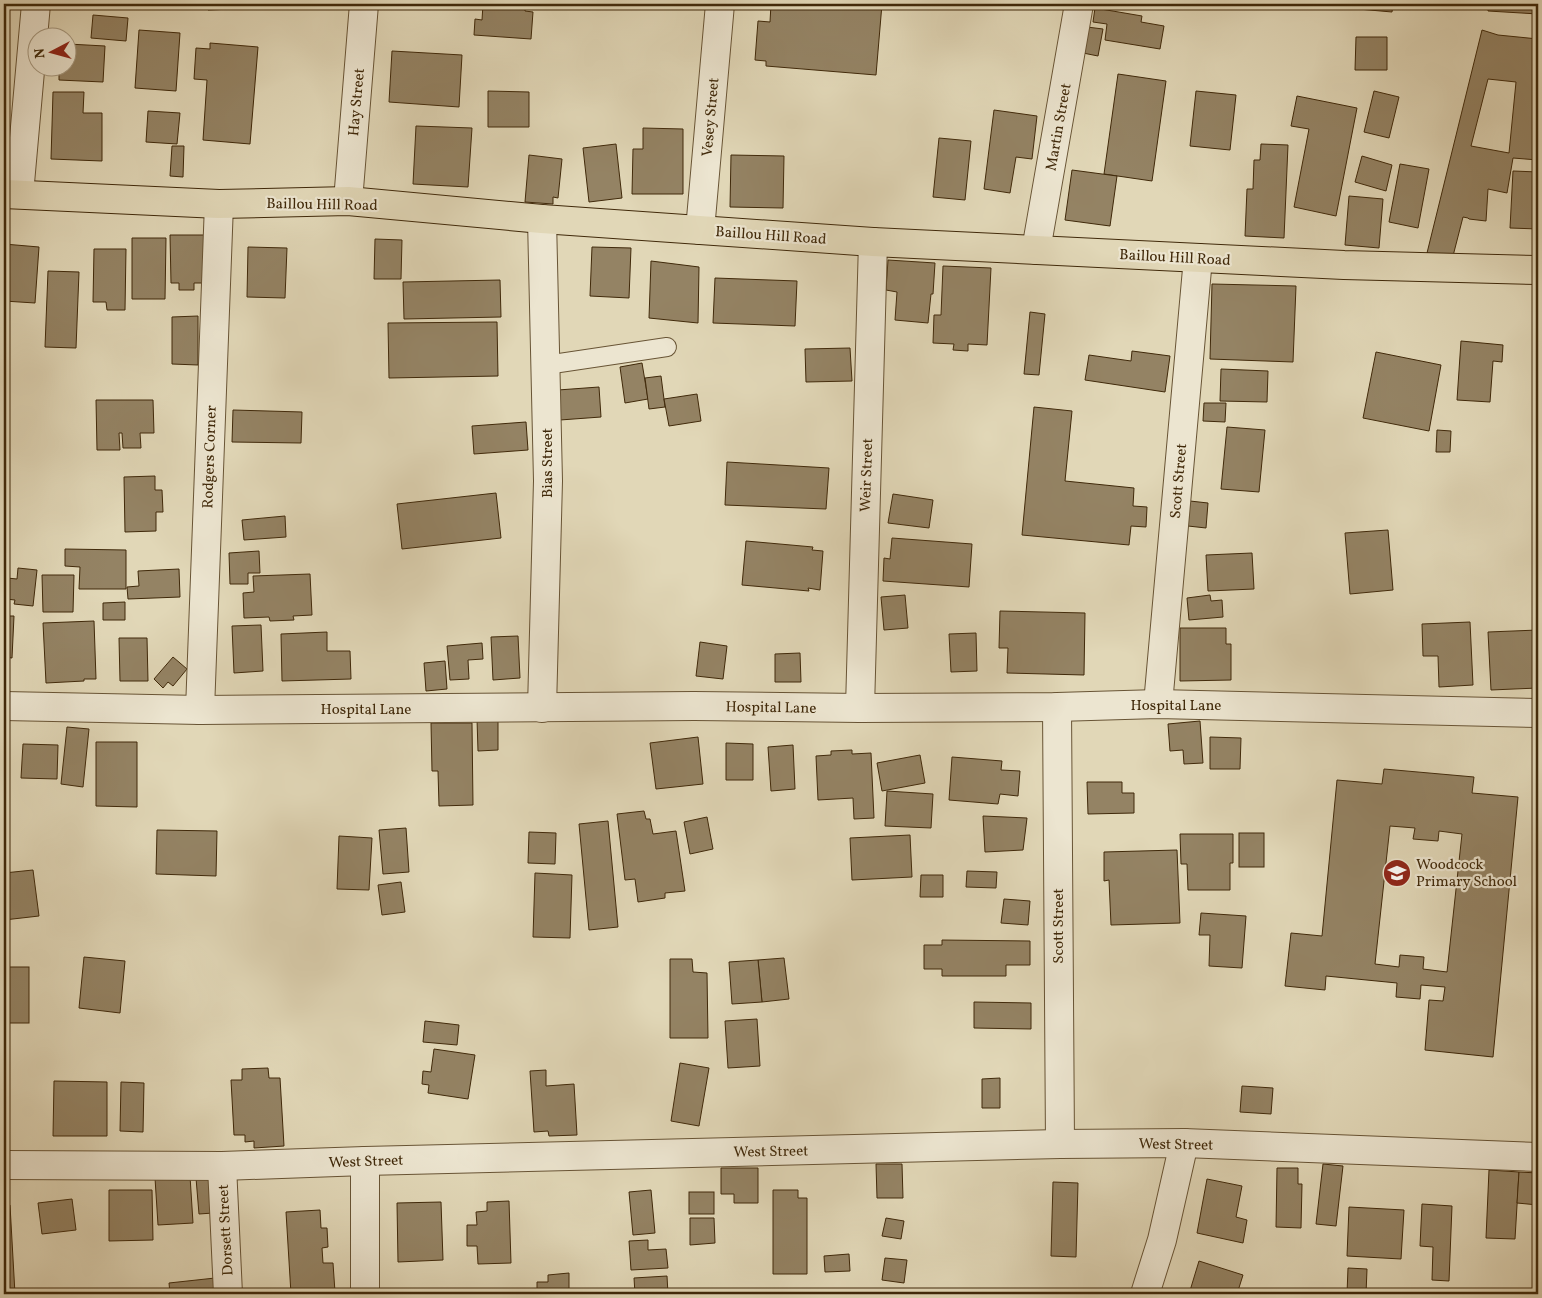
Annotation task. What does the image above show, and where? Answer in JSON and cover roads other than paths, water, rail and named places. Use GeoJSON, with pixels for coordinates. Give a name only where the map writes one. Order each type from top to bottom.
{"type":"FeatureCollection","features":[{"type":"Feature","properties":{"kind":"main road","name":"Baillou Hill Road"},"geometry":{"type":"LineString","coordinates":[[12,194],[219,204],[348,201],[542,219],[873,242],[1344,265],[1538,270]]}},
{"type":"Feature","properties":{"kind":"street"},"geometry":{"type":"LineString","coordinates":[[12,194],[36,4]]}},
{"type":"Feature","properties":{"kind":"street","name":"Hay Street"},"geometry":{"type":"LineString","coordinates":[[348,201],[364,4]]}},
{"type":"Feature","properties":{"kind":"street","name":"Vesey Street"},"geometry":{"type":"LineString","coordinates":[[700,230],[720,4]]}},
{"type":"Feature","properties":{"kind":"street","name":"Martin Street"},"geometry":{"type":"LineString","coordinates":[[1036,250],[1080,4]]}},
{"type":"Feature","properties":{"kind":"street","name":"Rodgers Corner"},"geometry":{"type":"LineString","coordinates":[[200,710],[219,204]]}},
{"type":"Feature","properties":{"kind":"street","name":"Bias Street"},"geometry":{"type":"LineString","coordinates":[[542,219],[548,481],[542,708]]}},
{"type":"Feature","properties":{"kind":"street","name":"Weir Street"},"geometry":{"type":"LineString","coordinates":[[860,708],[873,242]]}},
{"type":"Feature","properties":{"kind":"street","name":"Scott Street"},"geometry":{"type":"LineString","coordinates":[[1158,704],[1198,258]]}},
{"type":"Feature","properties":{"kind":"street","name":"Hospital Lane"},"geometry":{"type":"LineString","coordinates":[[4,706],[200,710],[694,706],[860,708],[1056,707],[1158,704],[1538,713]]}},
{"type":"Feature","properties":{"kind":"street","name":"Scott Street"},"geometry":{"type":"LineString","coordinates":[[1056,707],[1060,1144]]}},
{"type":"Feature","properties":{"kind":"street"},"geometry":{"type":"LineString","coordinates":[[1145,1294],[1162,1240],[1184,1143]]}},
{"type":"Feature","properties":{"kind":"street","name":"West Street"},"geometry":{"type":"LineString","coordinates":[[4,1165],[222,1166],[1060,1144],[1184,1143],[1538,1157]]}},
{"type":"Feature","properties":{"kind":"street"},"geometry":{"type":"LineString","coordinates":[[364,1161],[365,1294]]}},
{"type":"Feature","properties":{"kind":"street","name":"Dorsett Street"},"geometry":{"type":"LineString","coordinates":[[222,1166],[228,1294]]}},
{"type":"Feature","properties":{"kind":"lane"},"geometry":{"type":"LineString","coordinates":[[546,365],[666,347]]}},
{"type":"Feature","properties":{"kind":"place","name":"Woodcock Primary School"},"geometry":{"type":"Point","coordinates":[1397,873]}}]}
